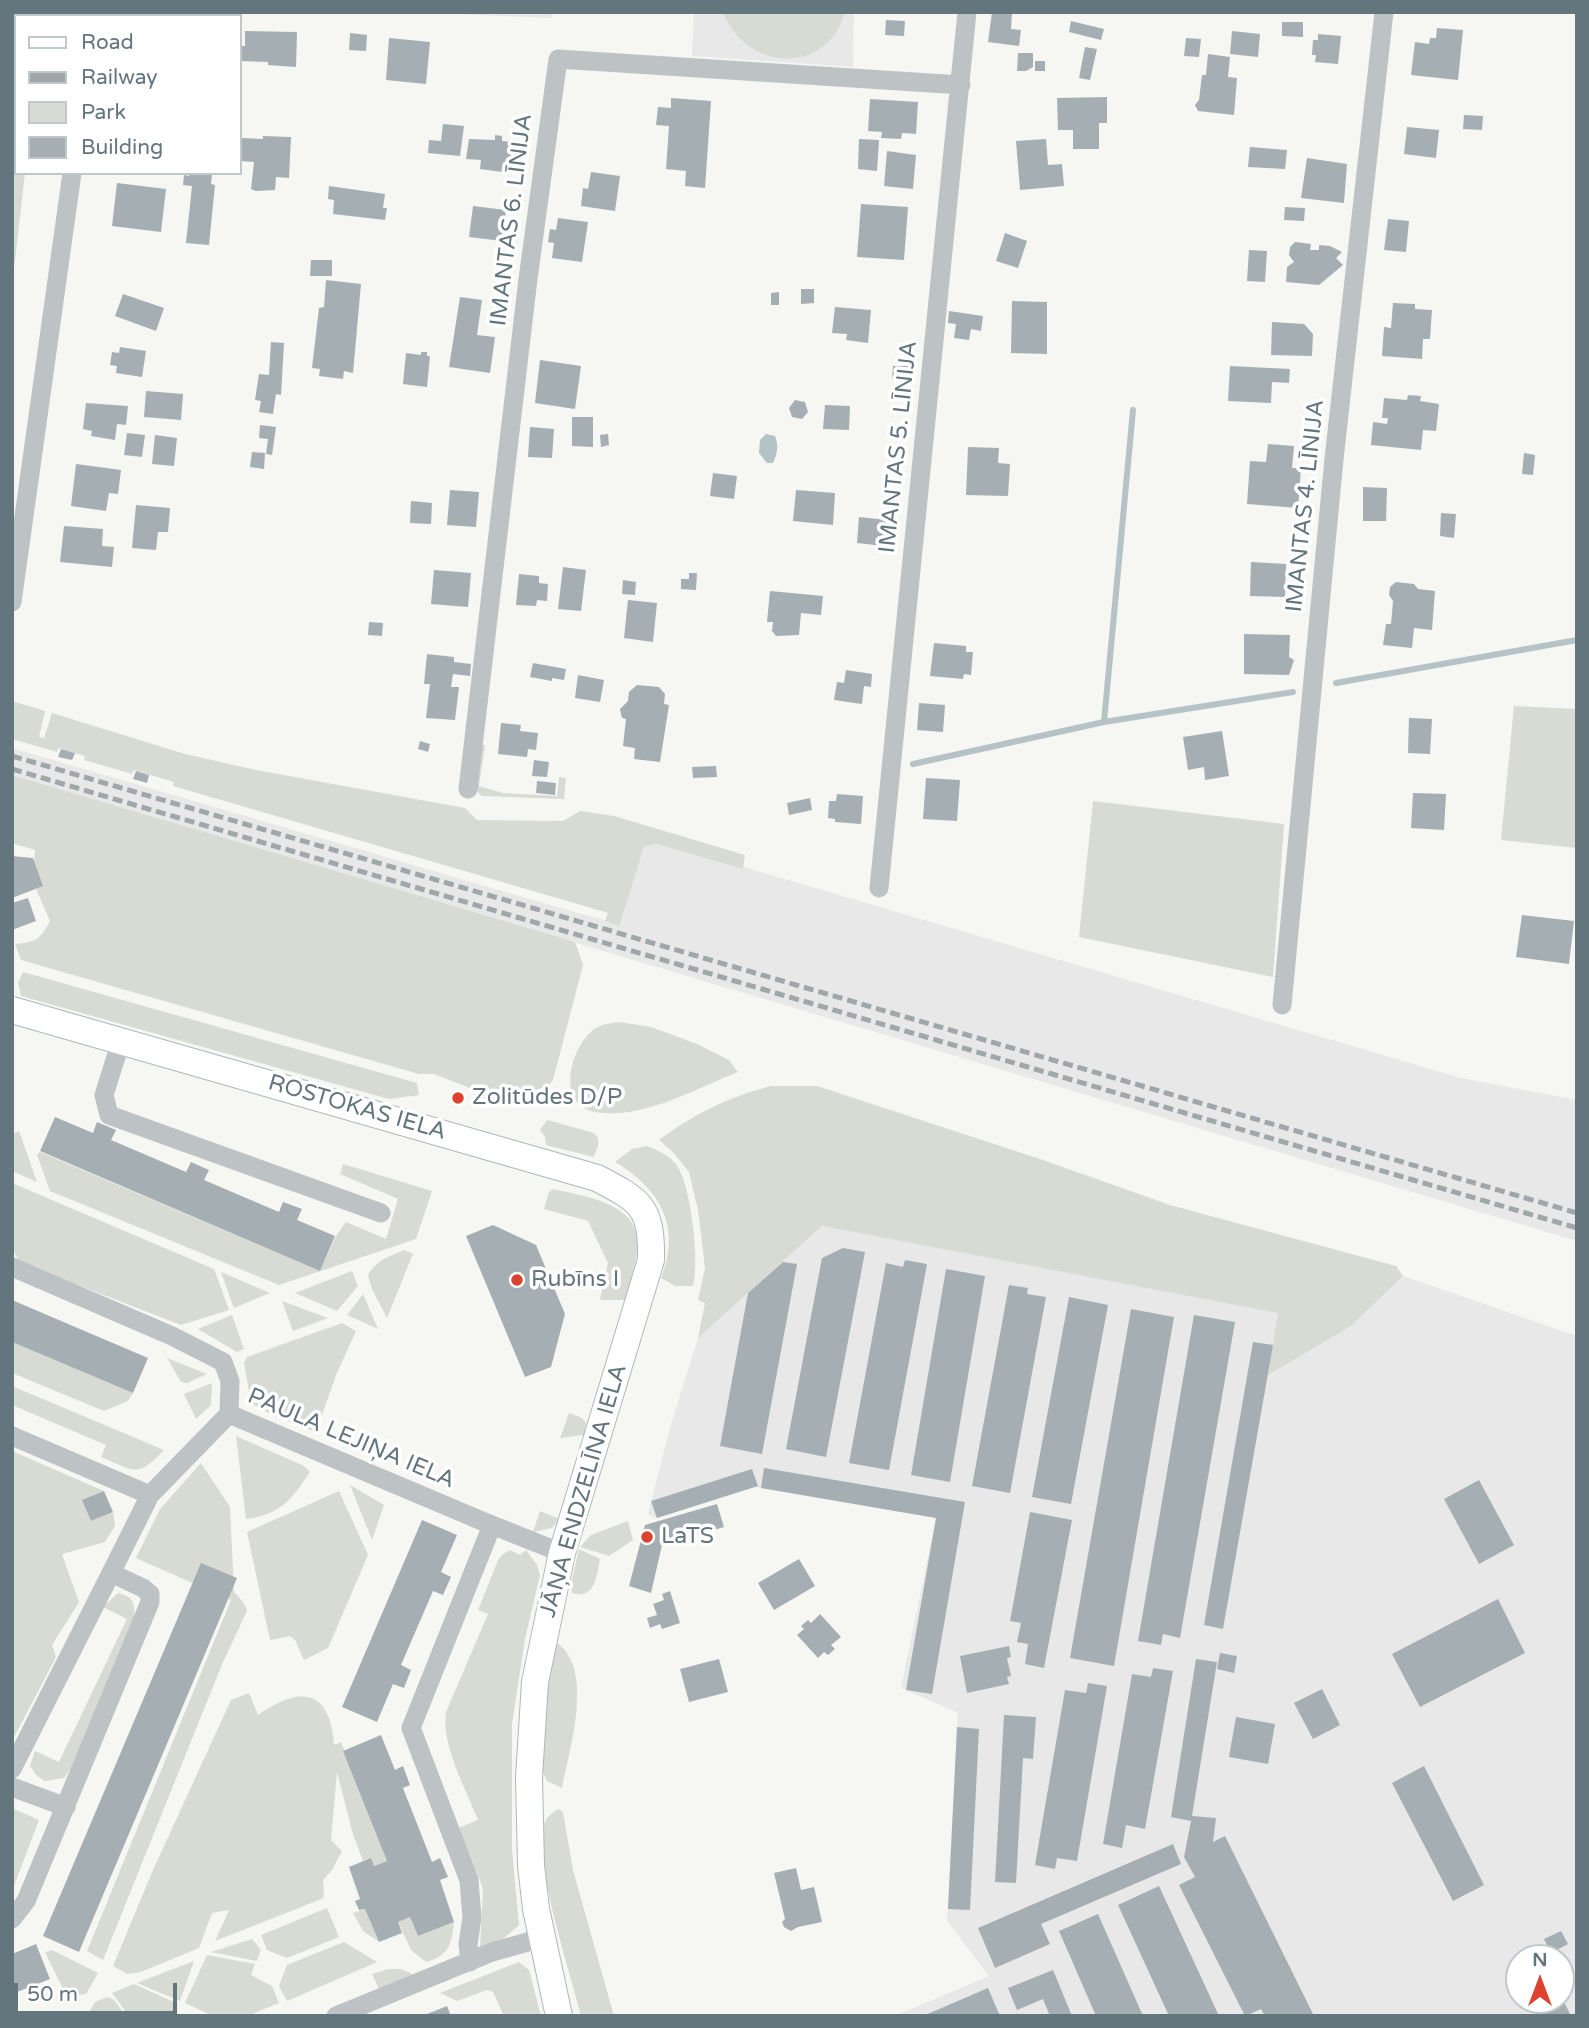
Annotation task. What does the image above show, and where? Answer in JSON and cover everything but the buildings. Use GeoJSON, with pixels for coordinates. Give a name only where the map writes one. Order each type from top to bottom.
{"type":"FeatureCollection","features":[{"type":"Feature","properties":{"kind":"street","name":"IMANTAS 5. LĪNIJA"},"geometry":{"type":"LineString","coordinates":[[879,887],[967,12]]}},
{"type":"Feature","properties":{"kind":"street","name":"IMANTAS 4. LĪNIJA"},"geometry":{"type":"LineString","coordinates":[[1282,1005],[1333,472],[1384,12]]}},
{"type":"Feature","properties":{"kind":"street","name":"IMANTAS 6. LĪNIJA"},"geometry":{"type":"LineString","coordinates":[[468,789],[528,279],[558,59],[961,85]]}},
{"type":"Feature","properties":{"kind":"street"},"geometry":{"type":"LineString","coordinates":[[12,602],[72,175]]}},
{"type":"Feature","properties":{"kind":"street","name":"ROSTOKAS IELA"},"geometry":{"type":"LineString","coordinates":[[12,1010],[597,1178],[632,1196],[642,1210],[650,1224],[651,1260]]}},
{"type":"Feature","properties":{"kind":"street"},"geometry":{"type":"LineString","coordinates":[[121,1041],[104,1095],[109,1115],[381,1213]]}},
{"type":"Feature","properties":{"kind":"street","name":"JĀŅA ENDZELĪNA IELA"},"geometry":{"type":"LineString","coordinates":[[559,2016],[542,1938],[531,1865],[530,1739],[534,1682],[562,1552],[651,1260]]}},
{"type":"Feature","properties":{"kind":"street","name":"PAULA LEJIŅA IELA"},"geometry":{"type":"LineString","coordinates":[[12,1267],[172,1336],[223,1362],[230,1381],[229,1414],[562,1552]]}},
{"type":"Feature","properties":{"kind":"street"},"geometry":{"type":"LineString","coordinates":[[12,1769],[150,1495],[229,1414]]}},
{"type":"Feature","properties":{"kind":"street"},"geometry":{"type":"LineString","coordinates":[[12,1436],[150,1495]]}},
{"type":"Feature","properties":{"kind":"street"},"geometry":{"type":"LineString","coordinates":[[470,1962],[468,1944],[472,1918],[469,1880],[411,1728],[492,1525]]}},
{"type":"Feature","properties":{"kind":"street"},"geometry":{"type":"LineString","coordinates":[[12,1919],[26,1901],[150,1602],[150,1594],[143,1587],[111,1573]]}},
{"type":"Feature","properties":{"kind":"street"},"geometry":{"type":"LineString","coordinates":[[12,1787],[66,1807]]}},
{"type":"Feature","properties":{"kind":"street"},"geometry":{"type":"LineString","coordinates":[[336,2016],[492,1952],[542,1938]]}},
{"type":"Feature","properties":{"kind":"shaded area"},"geometry":{"type":"Polygon","coordinates":[[[409,12],[552,12],[551,18],[409,12]]]}},
{"type":"Feature","properties":{"kind":"shaded area"},"geometry":{"type":"Polygon","coordinates":[[[694,12],[854,12],[853,67],[692,56],[694,12]]]}},
{"type":"Feature","properties":{"kind":"shaded area"},"geometry":{"type":"Polygon","coordinates":[[[766,434],[775,436],[776,440],[777,450],[773,463],[767,463],[759,453],[760,440],[766,434]]]}},
{"type":"Feature","properties":{"kind":"shaded area"},"geometry":{"type":"Polygon","coordinates":[[[12,748],[599,918],[618,926],[644,847],[656,844],[743,869],[744,867],[1461,1078],[1577,1100],[1577,1241],[12,775],[12,748]]]}},
{"type":"Feature","properties":{"kind":"shaded area"},"geometry":{"type":"Polygon","coordinates":[[[822,1226],[1351,1326],[1403,1276],[1577,1336],[1577,2016],[892,2016],[989,1976],[947,1921],[958,1713],[901,1688],[936,1518],[754,1487],[657,1518],[648,1514],[670,1428],[698,1338],[822,1226]]]}},
{"type":"Feature","properties":{"kind":"green space"},"geometry":{"type":"Polygon","coordinates":[[[723,12],[845,12],[836,33],[822,47],[805,56],[786,58],[767,55],[749,46],[734,32],[723,12]]]}},
{"type":"Feature","properties":{"kind":"green space"},"geometry":{"type":"Polygon","coordinates":[[[12,112],[14,175],[25,175],[14,269],[12,112]]]}},
{"type":"Feature","properties":{"kind":"green space"},"geometry":{"type":"Polygon","coordinates":[[[12,701],[45,711],[39,737],[44,738],[52,713],[185,754],[256,770],[465,808],[477,820],[563,821],[580,811],[614,816],[745,855],[743,869],[656,844],[644,847],[619,926],[605,921],[608,913],[605,912],[173,786],[174,782],[134,770],[132,774],[84,760],[85,756],[59,748],[57,752],[12,739],[12,701]]]}},
{"type":"Feature","properties":{"kind":"green space"},"geometry":{"type":"Polygon","coordinates":[[[1514,706],[1577,709],[1577,848],[1501,840],[1514,706]]]}},
{"type":"Feature","properties":{"kind":"green space"},"geometry":{"type":"Polygon","coordinates":[[[481,745],[485,745],[479,786],[503,793],[557,796],[559,777],[566,778],[564,799],[482,796],[475,790],[481,745]]]}},
{"type":"Feature","properties":{"kind":"green space"},"geometry":{"type":"Polygon","coordinates":[[[12,775],[575,942],[583,965],[553,1080],[534,1103],[526,1102],[477,1087],[475,1090],[434,1074],[419,1074],[21,960],[15,944],[37,939],[50,921],[36,889],[42,886],[34,864],[35,850],[12,843],[12,775]]]}},
{"type":"Feature","properties":{"kind":"green space"},"geometry":{"type":"Polygon","coordinates":[[[1093,801],[1284,824],[1273,977],[1079,937],[1093,801]]]}},
{"type":"Feature","properties":{"kind":"green space"},"geometry":{"type":"Polygon","coordinates":[[[23,972],[417,1083],[419,1095],[389,1099],[21,996],[18,983],[23,972]]]}},
{"type":"Feature","properties":{"kind":"green space"},"geometry":{"type":"Polygon","coordinates":[[[619,1022],[651,1027],[697,1044],[729,1060],[738,1072],[668,1101],[631,1112],[595,1112],[582,1107],[574,1097],[571,1085],[575,1057],[589,1034],[600,1026],[619,1022]]]}},
{"type":"Feature","properties":{"kind":"green space"},"geometry":{"type":"Polygon","coordinates":[[[771,1086],[817,1086],[1170,1205],[1396,1266],[1403,1276],[1351,1326],[1268,1375],[1278,1313],[822,1226],[698,1338],[705,1303],[698,1300],[705,1268],[698,1210],[689,1172],[659,1140],[712,1107],[771,1086]]]}},
{"type":"Feature","properties":{"kind":"green space"},"geometry":{"type":"Polygon","coordinates":[[[547,1120],[594,1133],[598,1141],[594,1157],[546,1145],[540,1130],[547,1120]]]}},
{"type":"Feature","properties":{"kind":"green space"},"geometry":{"type":"Polygon","coordinates":[[[19,1131],[37,1182],[12,1171],[12,1134],[19,1131]]]}},
{"type":"Feature","properties":{"kind":"green space"},"geometry":{"type":"Polygon","coordinates":[[[647,1146],[675,1163],[686,1186],[695,1242],[693,1286],[675,1286],[661,1278],[669,1242],[663,1211],[644,1184],[615,1162],[632,1149],[647,1146]]]}},
{"type":"Feature","properties":{"kind":"green space"},"geometry":{"type":"Polygon","coordinates":[[[40,1152],[320,1271],[336,1236],[346,1222],[386,1239],[398,1199],[340,1174],[343,1164],[432,1191],[416,1239],[279,1285],[50,1191],[37,1155],[40,1152]]]}},
{"type":"Feature","properties":{"kind":"green space"},"geometry":{"type":"Polygon","coordinates":[[[12,1183],[214,1269],[229,1310],[181,1325],[19,1262],[12,1247],[12,1183]]]}},
{"type":"Feature","properties":{"kind":"green space"},"geometry":{"type":"Polygon","coordinates":[[[553,1189],[596,1199],[622,1212],[631,1222],[637,1235],[637,1251],[626,1300],[600,1300],[608,1263],[588,1221],[544,1209],[549,1192],[553,1189]]]}},
{"type":"Feature","properties":{"kind":"green space"},"geometry":{"type":"Polygon","coordinates":[[[404,1250],[413,1254],[387,1318],[368,1275],[379,1262],[404,1250]]]}},
{"type":"Feature","properties":{"kind":"green space"},"geometry":{"type":"Polygon","coordinates":[[[352,1271],[358,1286],[337,1311],[295,1293],[352,1271]]]}},
{"type":"Feature","properties":{"kind":"green space"},"geometry":{"type":"Polygon","coordinates":[[[221,1272],[270,1293],[234,1308],[221,1272]]]}},
{"type":"Feature","properties":{"kind":"green space"},"geometry":{"type":"Polygon","coordinates":[[[363,1294],[378,1329],[347,1315],[363,1294]]]}},
{"type":"Feature","properties":{"kind":"green space"},"geometry":{"type":"Polygon","coordinates":[[[282,1301],[328,1318],[293,1331],[282,1301]]]}},
{"type":"Feature","properties":{"kind":"green space"},"geometry":{"type":"Polygon","coordinates":[[[232,1315],[244,1349],[237,1352],[198,1329],[232,1315]]]}},
{"type":"Feature","properties":{"kind":"green space"},"geometry":{"type":"Polygon","coordinates":[[[342,1323],[356,1331],[336,1375],[316,1432],[272,1415],[251,1403],[244,1363],[247,1357],[342,1323]]]}},
{"type":"Feature","properties":{"kind":"green space"},"geometry":{"type":"Polygon","coordinates":[[[12,1342],[133,1393],[128,1401],[104,1411],[12,1373],[12,1342]]]}},
{"type":"Feature","properties":{"kind":"green space"},"geometry":{"type":"Polygon","coordinates":[[[167,1358],[207,1374],[187,1383],[181,1382],[167,1358]]]}},
{"type":"Feature","properties":{"kind":"green space"},"geometry":{"type":"Polygon","coordinates":[[[212,1383],[211,1405],[196,1419],[184,1394],[212,1383]]]}},
{"type":"Feature","properties":{"kind":"green space"},"geometry":{"type":"Polygon","coordinates":[[[12,1386],[164,1450],[141,1469],[121,1466],[101,1457],[106,1445],[12,1405],[12,1386]]]}},
{"type":"Feature","properties":{"kind":"green space"},"geometry":{"type":"Polygon","coordinates":[[[569,1413],[582,1418],[586,1423],[584,1435],[560,1438],[569,1413]]]}},
{"type":"Feature","properties":{"kind":"green space"},"geometry":{"type":"Polygon","coordinates":[[[236,1436],[304,1466],[310,1472],[291,1498],[277,1509],[258,1517],[246,1519],[236,1436]]]}},
{"type":"Feature","properties":{"kind":"green space"},"geometry":{"type":"Polygon","coordinates":[[[12,1451],[104,1491],[83,1500],[91,1521],[113,1512],[115,1526],[105,1542],[62,1554],[79,1602],[52,1645],[56,1657],[12,1741],[12,1451]]]}},
{"type":"Feature","properties":{"kind":"green space"},"geometry":{"type":"Polygon","coordinates":[[[201,1463],[230,1507],[234,1592],[247,1611],[223,1662],[103,1960],[87,1951],[231,1600],[136,1558],[160,1509],[201,1463]]]}},
{"type":"Feature","properties":{"kind":"green space"},"geometry":{"type":"Polygon","coordinates":[[[350,1485],[384,1505],[372,1540],[350,1485]]]}},
{"type":"Feature","properties":{"kind":"green space"},"geometry":{"type":"Polygon","coordinates":[[[339,1491],[368,1555],[328,1648],[304,1660],[295,1640],[290,1636],[270,1640],[247,1532],[339,1491]]]}},
{"type":"Feature","properties":{"kind":"green space"},"geometry":{"type":"Polygon","coordinates":[[[540,1511],[559,1519],[552,1528],[533,1532],[540,1511]]]}},
{"type":"Feature","properties":{"kind":"green space"},"geometry":{"type":"Polygon","coordinates":[[[628,1521],[633,1540],[609,1556],[580,1547],[591,1535],[628,1521]]]}},
{"type":"Feature","properties":{"kind":"green space"},"geometry":{"type":"Polygon","coordinates":[[[579,1549],[600,1559],[594,1585],[586,1593],[580,1594],[572,1593],[571,1584],[579,1549]]]}},
{"type":"Feature","properties":{"kind":"green space"},"geometry":{"type":"Polygon","coordinates":[[[510,1550],[520,1555],[526,1550],[537,1565],[540,1575],[525,1639],[512,1724],[512,1849],[519,1925],[503,1939],[480,1947],[483,1888],[458,1828],[478,1820],[451,1753],[445,1725],[446,1712],[488,1614],[478,1610],[498,1560],[510,1550]]]}},
{"type":"Feature","properties":{"kind":"green space"},"geometry":{"type":"Polygon","coordinates":[[[118,1593],[127,1596],[132,1602],[134,1619],[74,1764],[64,1778],[45,1781],[36,1775],[30,1766],[35,1751],[59,1762],[127,1619],[103,1607],[118,1593]]]}},
{"type":"Feature","properties":{"kind":"green space"},"geometry":{"type":"Polygon","coordinates":[[[557,1643],[568,1655],[575,1672],[577,1691],[574,1733],[562,1788],[547,1781],[541,1767],[549,1678],[557,1643]]]}},
{"type":"Feature","properties":{"kind":"green space"},"geometry":{"type":"Polygon","coordinates":[[[249,1693],[258,1715],[287,1699],[310,1698],[319,1703],[331,1726],[334,1745],[341,1742],[387,1861],[374,1866],[371,1858],[363,1861],[352,1831],[337,1772],[331,1840],[342,1851],[323,1880],[324,1898],[215,1941],[229,1910],[212,1913],[199,1948],[141,1972],[127,1974],[113,1966],[153,1870],[231,1700],[249,1693]]]}},
{"type":"Feature","properties":{"kind":"green space"},"geometry":{"type":"Polygon","coordinates":[[[12,1808],[39,1820],[14,1886],[12,1881],[12,1808]]]}},
{"type":"Feature","properties":{"kind":"green space"},"geometry":{"type":"Polygon","coordinates":[[[558,1809],[563,1812],[573,1870],[614,2016],[581,2016],[562,1947],[548,1891],[542,1842],[545,1822],[558,1809]]]}},
{"type":"Feature","properties":{"kind":"green space"},"geometry":{"type":"Polygon","coordinates":[[[327,1908],[339,1937],[287,1958],[267,1950],[261,1935],[327,1908]]]}},
{"type":"Feature","properties":{"kind":"green space"},"geometry":{"type":"Polygon","coordinates":[[[365,1909],[379,1942],[363,1931],[353,1913],[365,1909]]]}},
{"type":"Feature","properties":{"kind":"green space"},"geometry":{"type":"Polygon","coordinates":[[[410,1917],[418,1936],[454,1922],[450,1943],[445,1952],[426,1962],[411,1950],[398,1922],[410,1917]]]}},
{"type":"Feature","properties":{"kind":"green space"},"geometry":{"type":"Polygon","coordinates":[[[252,1939],[261,1950],[257,1961],[211,1952],[252,1939]]]}},
{"type":"Feature","properties":{"kind":"green space"},"geometry":{"type":"Polygon","coordinates":[[[344,1942],[377,1962],[287,2001],[279,1986],[287,1965],[344,1942]]]}},
{"type":"Feature","properties":{"kind":"green space"},"geometry":{"type":"Polygon","coordinates":[[[52,1950],[98,1973],[86,1994],[69,1996],[64,1991],[45,1952],[52,1950]]]}},
{"type":"Feature","properties":{"kind":"green space"},"geometry":{"type":"Polygon","coordinates":[[[207,1955],[255,1964],[251,1975],[272,1986],[279,2003],[247,2016],[213,2016],[185,2003],[207,1955]]]}},
{"type":"Feature","properties":{"kind":"green space"},"geometry":{"type":"Polygon","coordinates":[[[194,1961],[180,2001],[137,1983],[194,1961]]]}},
{"type":"Feature","properties":{"kind":"green space"},"geometry":{"type":"Polygon","coordinates":[[[519,1962],[529,1970],[541,2016],[504,2016],[493,1992],[487,1990],[457,2001],[440,1993],[519,1962]]]}},
{"type":"Feature","properties":{"kind":"green space"},"geometry":{"type":"Polygon","coordinates":[[[388,1969],[401,1969],[415,1975],[379,1989],[372,1974],[388,1969]]]}},
{"type":"Feature","properties":{"kind":"green space"},"geometry":{"type":"Polygon","coordinates":[[[134,1984],[178,2004],[173,2016],[129,2016],[112,1993],[134,1984]]]}},
{"type":"Feature","properties":{"kind":"green space"},"geometry":{"type":"Polygon","coordinates":[[[107,1997],[113,1999],[126,2016],[87,2016],[95,2002],[107,1997]]]}},
{"type":"Feature","properties":{"kind":"waterway"},"geometry":{"type":"LineString","coordinates":[[1104,722],[1133,410]]}},
{"type":"Feature","properties":{"kind":"waterway"},"geometry":{"type":"LineString","coordinates":[[1336,683],[1577,640]]}},
{"type":"Feature","properties":{"kind":"waterway"},"geometry":{"type":"LineString","coordinates":[[913,764],[1104,722],[1293,692]]}},
{"type":"Feature","properties":{"kind":"railway"},"geometry":{"type":"LineString","coordinates":[[12,756],[1577,1213]]}},
{"type":"Feature","properties":{"kind":"railway"},"geometry":{"type":"LineString","coordinates":[[12,769],[1577,1228]]}},
{"type":"Feature","properties":{"kind":"place","name":"Zolitūdes D/P"},"geometry":{"type":"Point","coordinates":[458,1098]}},
{"type":"Feature","properties":{"kind":"place","name":"Rubīns I"},"geometry":{"type":"Point","coordinates":[517,1280]}},
{"type":"Feature","properties":{"kind":"place","name":"LaTS"},"geometry":{"type":"Point","coordinates":[647,1537]}}]}
